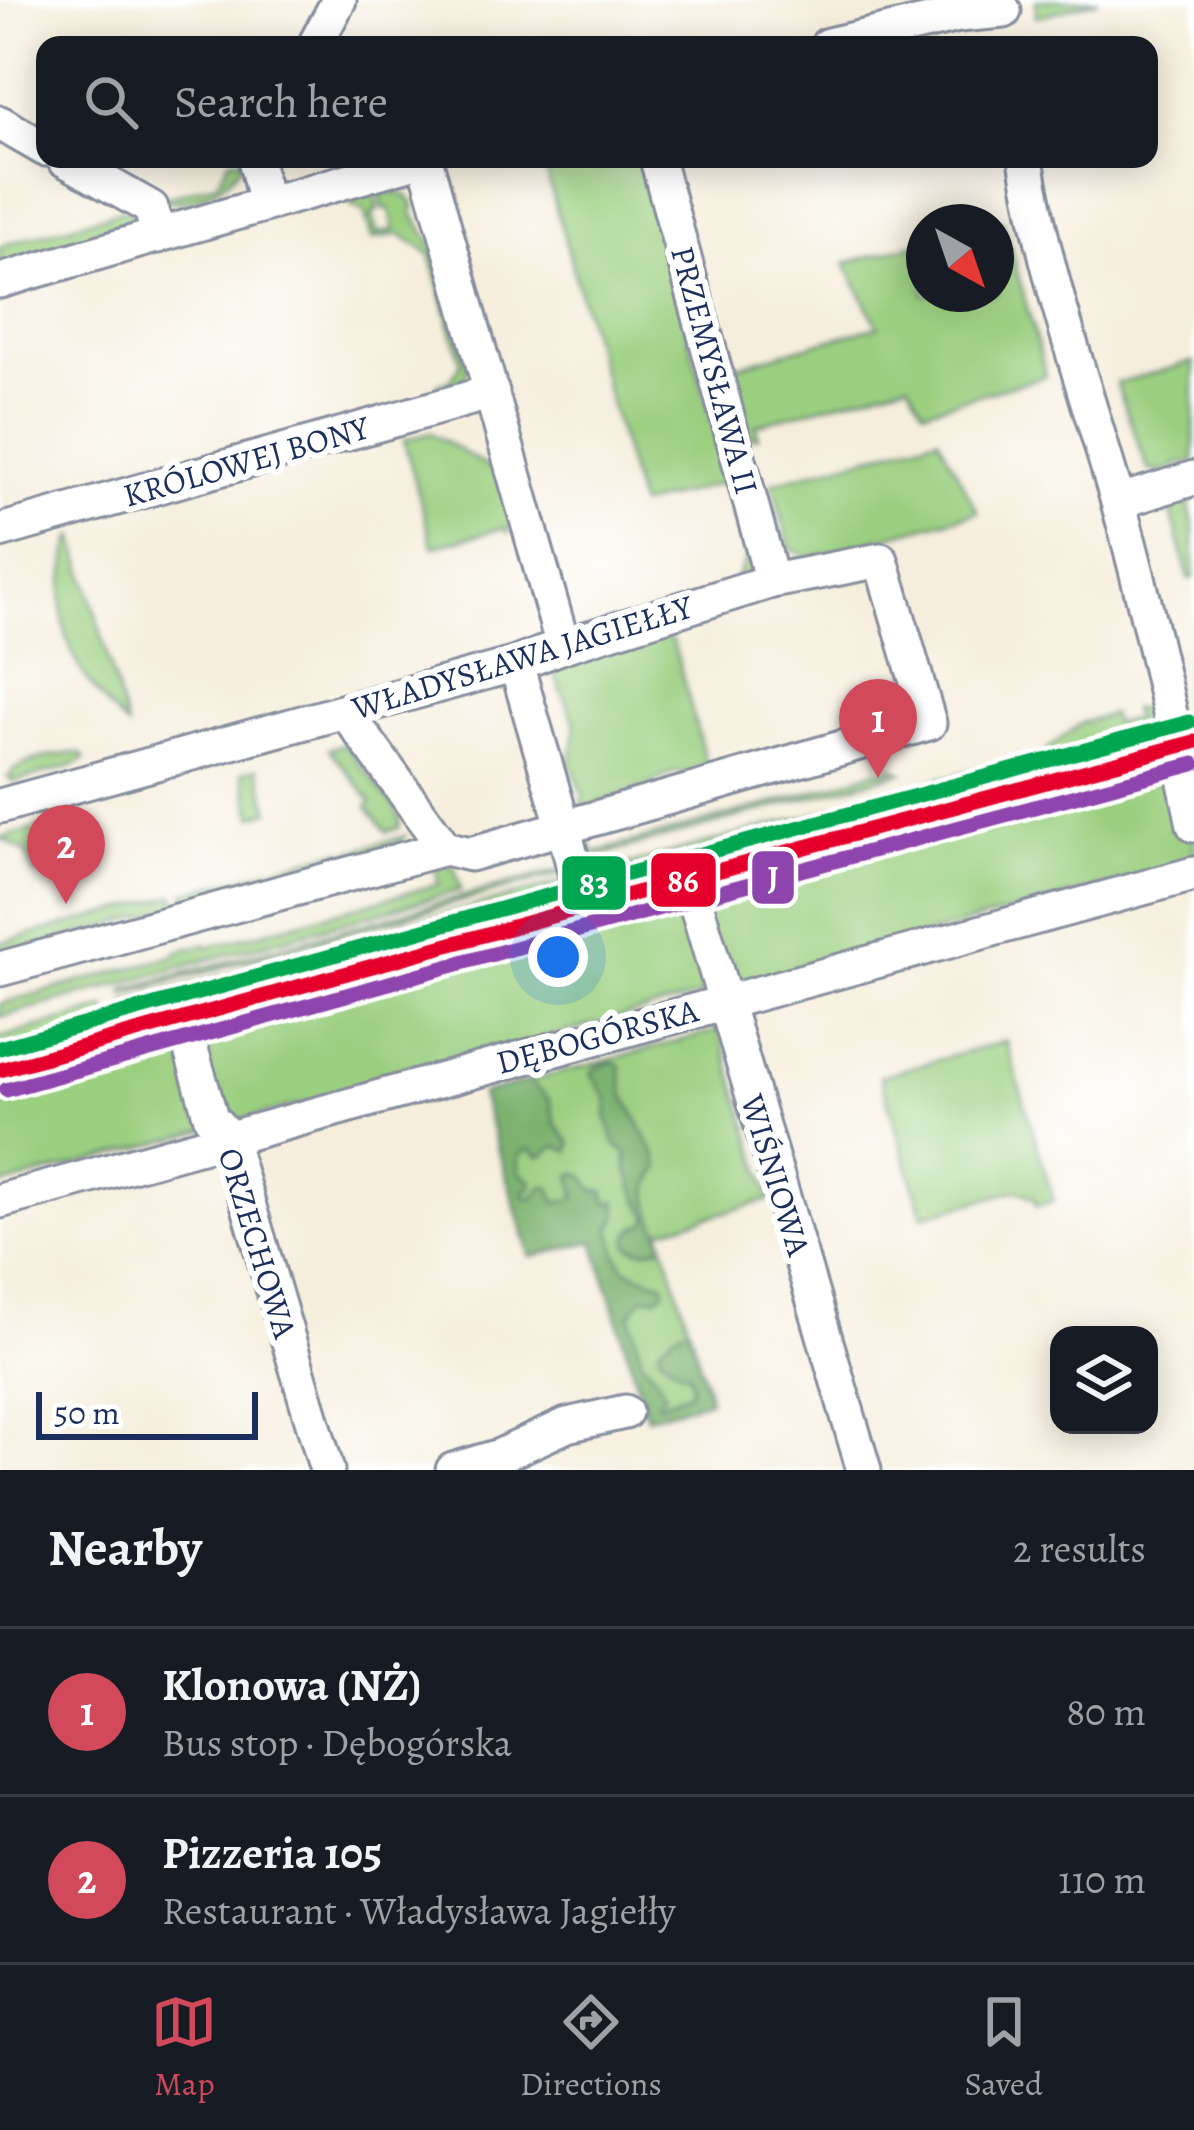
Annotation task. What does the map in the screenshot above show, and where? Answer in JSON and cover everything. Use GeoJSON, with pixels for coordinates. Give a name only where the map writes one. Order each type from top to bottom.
{"type":"FeatureCollection","features":[{"type":"Feature","properties":{"kind":"main road"},"geometry":{"type":"LineString","coordinates":[[0,1070],[1186,744]]}},
{"type":"Feature","properties":{"kind":"street"},"geometry":{"type":"LineString","coordinates":[[320,36],[339,0]]}},
{"type":"Feature","properties":{"kind":"street"},"geometry":{"type":"LineString","coordinates":[[867,36],[1003,6],[1008,36]]}},
{"type":"Feature","properties":{"kind":"street"},"geometry":{"type":"LineString","coordinates":[[0,123],[36,143]]}},
{"type":"Feature","properties":{"kind":"street"},"geometry":{"type":"LineString","coordinates":[[80,168],[151,208],[158,236]]}},
{"type":"Feature","properties":{"kind":"street"},"geometry":{"type":"LineString","coordinates":[[257,168],[266,204]]}},
{"type":"Feature","properties":{"kind":"street"},"geometry":{"type":"LineString","coordinates":[[0,281],[392,168]]}},
{"type":"Feature","properties":{"kind":"street"},"geometry":{"type":"LineString","coordinates":[[427,168],[562,646]]}},
{"type":"Feature","properties":{"kind":"street","name":"PRZEMYSŁAWA II"},"geometry":{"type":"LineString","coordinates":[[659,168],[772,581]]}},
{"type":"Feature","properties":{"kind":"street"},"geometry":{"type":"LineString","coordinates":[[1027,168],[1034,212],[1186,744],[1194,825]]}},
{"type":"Feature","properties":{"kind":"street","name":"KRÓLOWEJ BONY"},"geometry":{"type":"LineString","coordinates":[[0,531],[492,392]]}},
{"type":"Feature","properties":{"kind":"street"},"geometry":{"type":"LineString","coordinates":[[1118,502],[1194,478]]}},
{"type":"Feature","properties":{"kind":"street","name":"WŁADYSŁAWA JAGIEŁŁY"},"geometry":{"type":"LineString","coordinates":[[0,806],[516,664],[772,581],[881,560],[929,723],[564,829]]}},
{"type":"Feature","properties":{"kind":"street"},"geometry":{"type":"LineString","coordinates":[[516,664],[584,907]]}},
{"type":"Feature","properties":{"kind":"street"},"geometry":{"type":"LineString","coordinates":[[345,711],[445,848]]}},
{"type":"Feature","properties":{"kind":"street"},"geometry":{"type":"LineString","coordinates":[[0,969],[445,848],[470,854],[564,829]]}},
{"type":"Feature","properties":{"kind":"street","name":"DĘBOGÓRSKA"},"geometry":{"type":"LineString","coordinates":[[0,1201],[1194,874]]}},
{"type":"Feature","properties":{"kind":"street","name":"WIŚNIOWA"},"geometry":{"type":"LineString","coordinates":[[688,880],[864,1470]]}},
{"type":"Feature","properties":{"kind":"street","name":"ORZECHOWA"},"geometry":{"type":"LineString","coordinates":[[182,1019],[211,1118],[228,1138],[327,1470]]}},
{"type":"Feature","properties":{"kind":"street"},"geometry":{"type":"LineString","coordinates":[[454,1470],[500,1456],[567,1425],[625,1412]]}},
{"type":"Feature","properties":{"kind":"green space"},"geometry":{"type":"Polygon","coordinates":[[[1036,0],[1099,0],[1036,17],[1036,0]]]}},
{"type":"Feature","properties":{"kind":"green space"},"geometry":{"type":"Polygon","coordinates":[[[225,168],[238,168],[203,196],[181,201],[156,197],[116,175],[119,171],[167,197],[217,183],[225,168]]]}},
{"type":"Feature","properties":{"kind":"green space"},"geometry":{"type":"Polygon","coordinates":[[[545,168],[645,168],[754,568],[746,577],[736,578],[747,559],[725,482],[639,506],[545,168]]]}},
{"type":"Feature","properties":{"kind":"green space"},"geometry":{"type":"Polygon","coordinates":[[[379,192],[405,195],[414,204],[413,214],[435,248],[469,366],[461,384],[440,391],[438,384],[450,381],[461,363],[430,254],[400,234],[372,239],[364,211],[351,206],[351,199],[374,193],[379,210],[372,213],[377,233],[394,230],[390,209],[384,209],[379,192]]]}},
{"type":"Feature","properties":{"kind":"green space"},"geometry":{"type":"Polygon","coordinates":[[[123,210],[133,212],[131,232],[0,275],[0,246],[123,210]]]}},
{"type":"Feature","properties":{"kind":"green space"},"geometry":{"type":"Polygon","coordinates":[[[906,247],[906,312],[1014,312],[1014,261],[1046,376],[924,410],[908,382],[756,425],[758,437],[751,437],[739,423],[728,375],[738,364],[878,326],[845,263],[906,247]]]}},
{"type":"Feature","properties":{"kind":"green space"},"geometry":{"type":"Polygon","coordinates":[[[1194,362],[1194,462],[1162,473],[1148,469],[1116,383],[1194,362]]]}},
{"type":"Feature","properties":{"kind":"green space"},"geometry":{"type":"Polygon","coordinates":[[[431,433],[499,474],[514,525],[508,533],[506,527],[433,547],[404,440],[431,433]]]}},
{"type":"Feature","properties":{"kind":"green space"},"geometry":{"type":"Polygon","coordinates":[[[938,437],[978,512],[808,558],[790,548],[772,483],[938,437]]]}},
{"type":"Feature","properties":{"kind":"green space"},"geometry":{"type":"Polygon","coordinates":[[[1194,487],[1194,501],[1188,503],[1194,527],[1194,578],[1189,579],[1166,493],[1194,487]]]}},
{"type":"Feature","properties":{"kind":"green space"},"geometry":{"type":"Polygon","coordinates":[[[74,536],[127,727],[97,694],[67,638],[62,596],[74,536]]]}},
{"type":"Feature","properties":{"kind":"green space"},"geometry":{"type":"Polygon","coordinates":[[[661,636],[673,642],[708,770],[674,772],[585,808],[570,763],[576,726],[554,672],[556,664],[661,636]]]}},
{"type":"Feature","properties":{"kind":"green space"},"geometry":{"type":"Polygon","coordinates":[[[1153,704],[1145,725],[1132,738],[1050,766],[1046,750],[1081,723],[1111,714],[1114,724],[1135,718],[1132,709],[1153,704]]]}},
{"type":"Feature","properties":{"kind":"green space"},"geometry":{"type":"Polygon","coordinates":[[[344,744],[396,809],[399,828],[387,832],[367,807],[372,802],[329,749],[344,744]]]}},
{"type":"Feature","properties":{"kind":"green space"},"geometry":{"type":"Polygon","coordinates":[[[76,753],[85,759],[72,766],[13,782],[8,777],[30,762],[76,753]]]}},
{"type":"Feature","properties":{"kind":"green space"},"geometry":{"type":"Polygon","coordinates":[[[1021,758],[1027,771],[1001,778],[928,782],[1021,758]]]}},
{"type":"Feature","properties":{"kind":"green space"},"geometry":{"type":"Polygon","coordinates":[[[893,767],[902,772],[591,858],[583,843],[588,834],[594,853],[893,767]]]}},
{"type":"Feature","properties":{"kind":"green space"},"geometry":{"type":"Polygon","coordinates":[[[258,768],[270,811],[253,816],[242,772],[258,768]]]}},
{"type":"Feature","properties":{"kind":"green space"},"geometry":{"type":"Polygon","coordinates":[[[1194,773],[1194,862],[0,1186],[0,1086],[1107,783],[1130,786],[1194,773]]]}},
{"type":"Feature","properties":{"kind":"green space"},"geometry":{"type":"Polygon","coordinates":[[[836,808],[768,842],[595,884],[591,875],[836,808]]]}},
{"type":"Feature","properties":{"kind":"green space"},"geometry":{"type":"Polygon","coordinates":[[[62,822],[74,865],[59,869],[48,826],[62,822]]]}},
{"type":"Feature","properties":{"kind":"green space"},"geometry":{"type":"Polygon","coordinates":[[[41,827],[53,870],[35,875],[25,852],[1,838],[41,827]]]}},
{"type":"Feature","properties":{"kind":"green space"},"geometry":{"type":"Polygon","coordinates":[[[405,836],[396,846],[188,905],[184,893],[340,850],[345,853],[405,836]]]}},
{"type":"Feature","properties":{"kind":"green space"},"geometry":{"type":"Polygon","coordinates":[[[434,862],[454,867],[461,890],[0,1017],[0,1004],[177,955],[177,951],[208,947],[439,884],[434,862]]]}},
{"type":"Feature","properties":{"kind":"green space"},"geometry":{"type":"Polygon","coordinates":[[[559,870],[560,874],[125,994],[125,990],[559,870]]]}},
{"type":"Feature","properties":{"kind":"green space"},"geometry":{"type":"Polygon","coordinates":[[[564,882],[565,894],[130,1017],[126,1003],[564,882]]]}},
{"type":"Feature","properties":{"kind":"green space"},"geometry":{"type":"Polygon","coordinates":[[[175,895],[178,907],[0,956],[0,943],[175,895]]]}},
{"type":"Feature","properties":{"kind":"green space"},"geometry":{"type":"Polygon","coordinates":[[[106,1008],[112,1022],[0,1052],[0,1038],[106,1008]]]}},
{"type":"Feature","properties":{"kind":"green space"},"geometry":{"type":"Polygon","coordinates":[[[719,1030],[770,1200],[660,1230],[710,1400],[647,1417],[594,1241],[531,1257],[481,1094],[719,1030]]]}},
{"type":"Feature","properties":{"kind":"green space"},"geometry":{"type":"Polygon","coordinates":[[[1006,1041],[1054,1201],[1037,1206],[1035,1199],[1018,1190],[923,1216],[880,1076],[1006,1041]]]}},
{"type":"Feature","properties":{"kind":"green space"},"geometry":{"type":"Polygon","coordinates":[[[614,1062],[620,1065],[624,1094],[657,1158],[659,1169],[649,1197],[664,1246],[655,1249],[629,1245],[631,1233],[649,1218],[630,1179],[627,1154],[616,1145],[607,1118],[608,1100],[591,1073],[614,1062]]]}},
{"type":"Feature","properties":{"kind":"green space"},"geometry":{"type":"Polygon","coordinates":[[[529,1081],[550,1100],[556,1125],[571,1144],[569,1151],[556,1146],[540,1157],[530,1149],[520,1154],[520,1173],[532,1181],[524,1192],[526,1198],[533,1198],[544,1186],[551,1188],[556,1203],[576,1198],[571,1175],[578,1173],[593,1190],[603,1191],[608,1204],[616,1201],[618,1215],[611,1227],[620,1261],[630,1271],[663,1282],[665,1289],[658,1297],[643,1297],[630,1315],[642,1360],[665,1394],[659,1404],[689,1392],[692,1385],[688,1372],[659,1354],[660,1345],[689,1327],[710,1400],[647,1417],[594,1241],[531,1257],[481,1094],[529,1081]]]}},
{"type":"Feature","properties":{"kind":"transit line","name":"83"},"geometry":{"type":"LineString","coordinates":[[0,1048],[1189,722]]}},
{"type":"Feature","properties":{"kind":"transit line","name":"86"},"geometry":{"type":"LineString","coordinates":[[0,1070],[1194,742]]}},
{"type":"Feature","properties":{"kind":"transit line","name":"J"},"geometry":{"type":"LineString","coordinates":[[6,1090],[1194,764]]}},
{"type":"Feature","properties":{"kind":"place","name":"Klonowa (NŻ)"},"geometry":{"type":"Point","coordinates":[878,778]}},
{"type":"Feature","properties":{"kind":"place","name":"Pizzeria 105"},"geometry":{"type":"Point","coordinates":[66,904]}}]}
